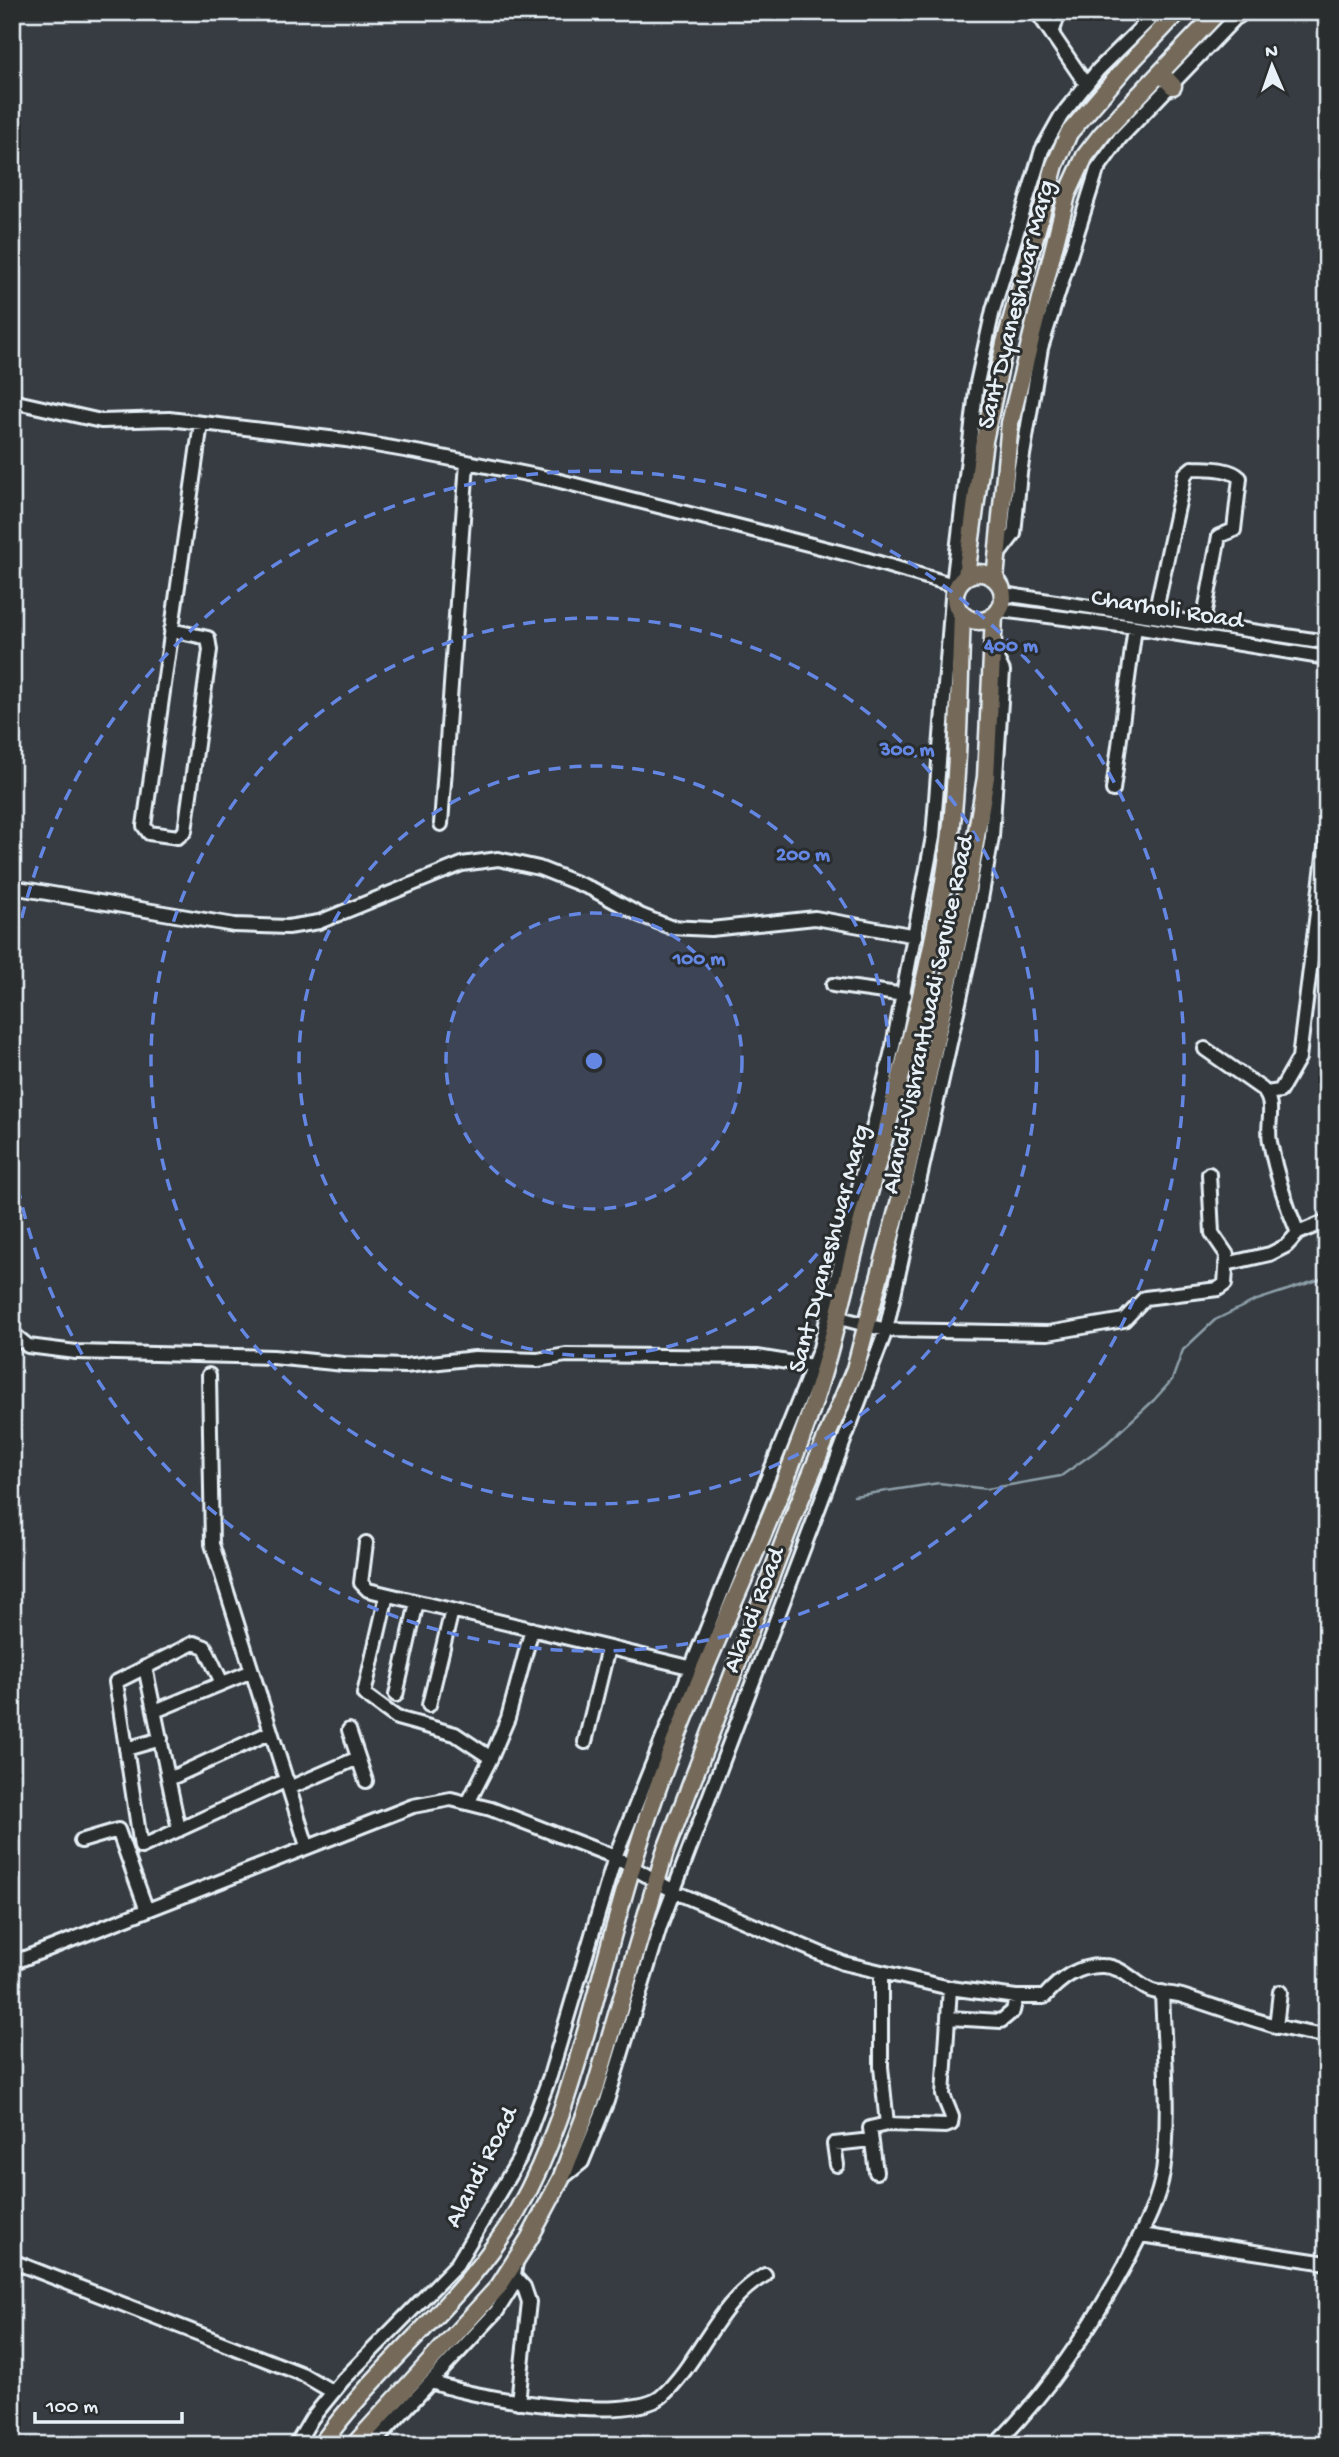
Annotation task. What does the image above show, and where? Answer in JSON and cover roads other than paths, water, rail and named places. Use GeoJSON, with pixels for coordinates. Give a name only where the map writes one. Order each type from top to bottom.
{"type":"FeatureCollection","features":[{"type":"Feature","properties":{"kind":"main road","name":"Sant Dyaneshwar Marg"},"geometry":{"type":"LineString","coordinates":[[321,2445],[354,2402],[453,2300],[516,2213],[540,2166],[563,2108],[632,1867],[678,1737],[807,1422],[834,1317],[891,1121],[943,881],[954,804],[962,615],[955,603],[984,441],[1005,343],[1055,165],[1069,133],[1178,12]]}},
{"type":"Feature","properties":{"kind":"main road","name":"Sant Dyaneshwar Marg"},"geometry":{"type":"LineString","coordinates":[[657,1882],[796,1510],[855,1369],[869,1321],[961,926],[986,777],[998,600],[997,557],[1010,424],[1067,195],[1085,156],[1219,12]]}},
{"type":"Feature","properties":{"kind":"main road"},"geometry":{"type":"LineString","coordinates":[[1161,73],[1173,86]]}},
{"type":"Feature","properties":{"kind":"main road"},"geometry":{"type":"LineString","coordinates":[[958,582],[981,573],[998,600],[978,621],[962,615]]}},
{"type":"Feature","properties":{"kind":"main road"},"geometry":{"type":"LineString","coordinates":[[354,2445],[428,2375],[515,2269],[561,2179],[595,2089],[657,1882]]}},
{"type":"Feature","properties":{"kind":"street"},"geometry":{"type":"LineString","coordinates":[[1037,12],[1086,84]]}},
{"type":"Feature","properties":{"kind":"street"},"geometry":{"type":"LineString","coordinates":[[1052,34],[1059,12]]}},
{"type":"Feature","properties":{"kind":"street","name":"Alandi-Vishrantwadi Service Road"},"geometry":{"type":"LineString","coordinates":[[690,1667],[834,1317],[836,1286],[852,1208],[905,995],[916,936],[937,799],[977,383],[993,310],[1042,150],[1061,116],[1086,84],[1157,12]]}},
{"type":"Feature","properties":{"kind":"street"},"geometry":{"type":"LineString","coordinates":[[997,557],[1014,534],[1020,472],[1041,348],[1087,194],[1107,153],[1173,86],[1238,13]]}},
{"type":"Feature","properties":{"kind":"street"},"geometry":{"type":"LineString","coordinates":[[12,401],[100,421],[169,419],[346,440],[552,479],[958,582]]}},
{"type":"Feature","properties":{"kind":"street"},"geometry":{"type":"LineString","coordinates":[[171,630],[202,635],[210,642],[185,831],[178,837],[149,833],[144,826],[171,630],[201,423]]}},
{"type":"Feature","properties":{"kind":"street"},"geometry":{"type":"LineString","coordinates":[[441,824],[467,463]]}},
{"type":"Feature","properties":{"kind":"street"},"geometry":{"type":"LineString","coordinates":[[1156,614],[1185,474],[1192,468],[1213,469],[1234,473],[1240,478],[1234,530],[1219,536],[1203,622]]}},
{"type":"Feature","properties":{"kind":"street","name":"Charholi Road"},"geometry":{"type":"LineString","coordinates":[[998,600],[1082,604],[1327,642]]}},
{"type":"Feature","properties":{"kind":"street","name":"Charholi Road"},"geometry":{"type":"LineString","coordinates":[[998,600],[1080,620],[1327,658]]}},
{"type":"Feature","properties":{"kind":"street"},"geometry":{"type":"LineString","coordinates":[[1080,620],[1082,604]]}},
{"type":"Feature","properties":{"kind":"street"},"geometry":{"type":"LineString","coordinates":[[1113,790],[1135,627]]}},
{"type":"Feature","properties":{"kind":"street","name":"Alandi-Vishrantwadi Service Road"},"geometry":{"type":"LineString","coordinates":[[880,1346],[886,1330],[964,989],[992,837],[1003,671],[993,650]]}},
{"type":"Feature","properties":{"kind":"street"},"geometry":{"type":"LineString","coordinates":[[1266,1093],[1280,1091],[1299,1058],[1327,832]]}},
{"type":"Feature","properties":{"kind":"street"},"geometry":{"type":"LineString","coordinates":[[12,887],[234,925],[288,927],[319,922],[462,864],[498,859],[540,868],[592,889],[640,915],[670,927],[711,929],[815,918],[916,936]]}},
{"type":"Feature","properties":{"kind":"street"},"geometry":{"type":"LineString","coordinates":[[833,985],[905,995]]}},
{"type":"Feature","properties":{"kind":"street"},"geometry":{"type":"LineString","coordinates":[[1205,1049],[1266,1093],[1270,1102],[1270,1143],[1279,1184],[1298,1233]]}},
{"type":"Feature","properties":{"kind":"street"},"geometry":{"type":"LineString","coordinates":[[834,1317],[869,1321],[886,1330],[1048,1333],[1096,1326],[1129,1317],[1145,1298],[1223,1286],[1225,1248],[1212,1233],[1209,1174]]}},
{"type":"Feature","properties":{"kind":"street"},"geometry":{"type":"LineString","coordinates":[[1226,1264],[1270,1254],[1286,1246],[1298,1233],[1327,1221]]}},
{"type":"Feature","properties":{"kind":"street"},"geometry":{"type":"LineString","coordinates":[[12,1334],[28,1346],[76,1352],[273,1357],[344,1364],[405,1366],[475,1358],[538,1360],[566,1355],[757,1357],[812,1366]]}},
{"type":"Feature","properties":{"kind":"street","name":"Alandi Road"},"geometry":{"type":"LineString","coordinates":[[561,2179],[582,2162],[587,2153],[628,2037],[660,1927],[880,1346]]}},
{"type":"Feature","properties":{"kind":"street"},"geometry":{"type":"LineString","coordinates":[[209,1375],[212,1544],[307,1846]]}},
{"type":"Feature","properties":{"kind":"street"},"geometry":{"type":"LineString","coordinates":[[366,1543],[361,1583],[368,1590],[690,1667]]}},
{"type":"Feature","properties":{"kind":"street"},"geometry":{"type":"LineString","coordinates":[[387,1595],[364,1695],[397,1718],[455,1734],[491,1758]]}},
{"type":"Feature","properties":{"kind":"street"},"geometry":{"type":"LineString","coordinates":[[396,1695],[417,1602]]}},
{"type":"Feature","properties":{"kind":"street"},"geometry":{"type":"LineString","coordinates":[[429,1705],[452,1610]]}},
{"type":"Feature","properties":{"kind":"street"},"geometry":{"type":"LineString","coordinates":[[469,1801],[508,1718],[532,1629]]}},
{"type":"Feature","properties":{"kind":"street"},"geometry":{"type":"LineString","coordinates":[[222,1684],[200,1644],[187,1645],[116,1682],[141,1847],[288,1784],[358,1758]]}},
{"type":"Feature","properties":{"kind":"street"},"geometry":{"type":"LineString","coordinates":[[585,1742],[608,1648]]}},
{"type":"Feature","properties":{"kind":"street"},"geometry":{"type":"LineString","coordinates":[[145,1667],[179,1830]]}},
{"type":"Feature","properties":{"kind":"street","name":"Alandi Road"},"geometry":{"type":"LineString","coordinates":[[296,2445],[333,2392],[457,2264],[503,2191],[534,2125],[615,1857],[690,1667]]}},
{"type":"Feature","properties":{"kind":"street"},"geometry":{"type":"LineString","coordinates":[[156,1711],[252,1671]]}},
{"type":"Feature","properties":{"kind":"street"},"geometry":{"type":"LineString","coordinates":[[349,1730],[366,1781]]}},
{"type":"Feature","properties":{"kind":"street"},"geometry":{"type":"LineString","coordinates":[[169,1779],[271,1732]]}},
{"type":"Feature","properties":{"kind":"street"},"geometry":{"type":"LineString","coordinates":[[126,1749],[161,1739]]}},
{"type":"Feature","properties":{"kind":"street"},"geometry":{"type":"LineString","coordinates":[[12,1963],[413,1805],[451,1799],[469,1801],[615,1857],[675,1892],[843,1963],[881,1974],[950,1988],[1016,1997],[1044,1997],[1063,1978],[1082,1969],[1101,1966],[1124,1972],[1152,1991],[1276,2026],[1327,2036]]}},
{"type":"Feature","properties":{"kind":"street"},"geometry":{"type":"LineString","coordinates":[[81,1841],[118,1830],[146,1908]]}},
{"type":"Feature","properties":{"kind":"street"},"geometry":{"type":"LineString","coordinates":[[881,1974],[881,2067],[887,2124]]}},
{"type":"Feature","properties":{"kind":"street"},"geometry":{"type":"LineString","coordinates":[[876,2172],[870,2128],[887,2124],[934,2127],[951,2124],[952,2117],[943,2095],[950,1988]]}},
{"type":"Feature","properties":{"kind":"street"},"geometry":{"type":"LineString","coordinates":[[995,2445],[1042,2395],[1085,2336],[1141,2235],[1155,2201],[1163,2170],[1166,2113],[1163,1992]]}},
{"type":"Feature","properties":{"kind":"street"},"geometry":{"type":"LineString","coordinates":[[1276,2026],[1280,1992]]}},
{"type":"Feature","properties":{"kind":"street"},"geometry":{"type":"LineString","coordinates":[[949,2018],[1002,2021],[1013,2011],[1016,1997]]}},
{"type":"Feature","properties":{"kind":"street"},"geometry":{"type":"LineString","coordinates":[[837,2165],[834,2144],[871,2140]]}},
{"type":"Feature","properties":{"kind":"street"},"geometry":{"type":"LineString","coordinates":[[1141,2235],[1327,2263]]}},
{"type":"Feature","properties":{"kind":"street"},"geometry":{"type":"LineString","coordinates":[[12,2261],[302,2374],[333,2392]]}},
{"type":"Feature","properties":{"kind":"street"},"geometry":{"type":"LineString","coordinates":[[515,2269],[529,2302],[518,2402]]}},
{"type":"Feature","properties":{"kind":"street"},"geometry":{"type":"LineString","coordinates":[[372,2445],[428,2375],[466,2394],[518,2402],[597,2407],[634,2406],[660,2399],[734,2299],[765,2275]]}},
{"type":"Feature","properties":{"kind":"waterway"},"geometry":{"type":"LineString","coordinates":[[854,1496],[939,1483],[987,1489],[1061,1476],[1106,1444],[1154,1400],[1172,1380],[1183,1350],[1215,1320],[1254,1301],[1327,1277]]}}]}
